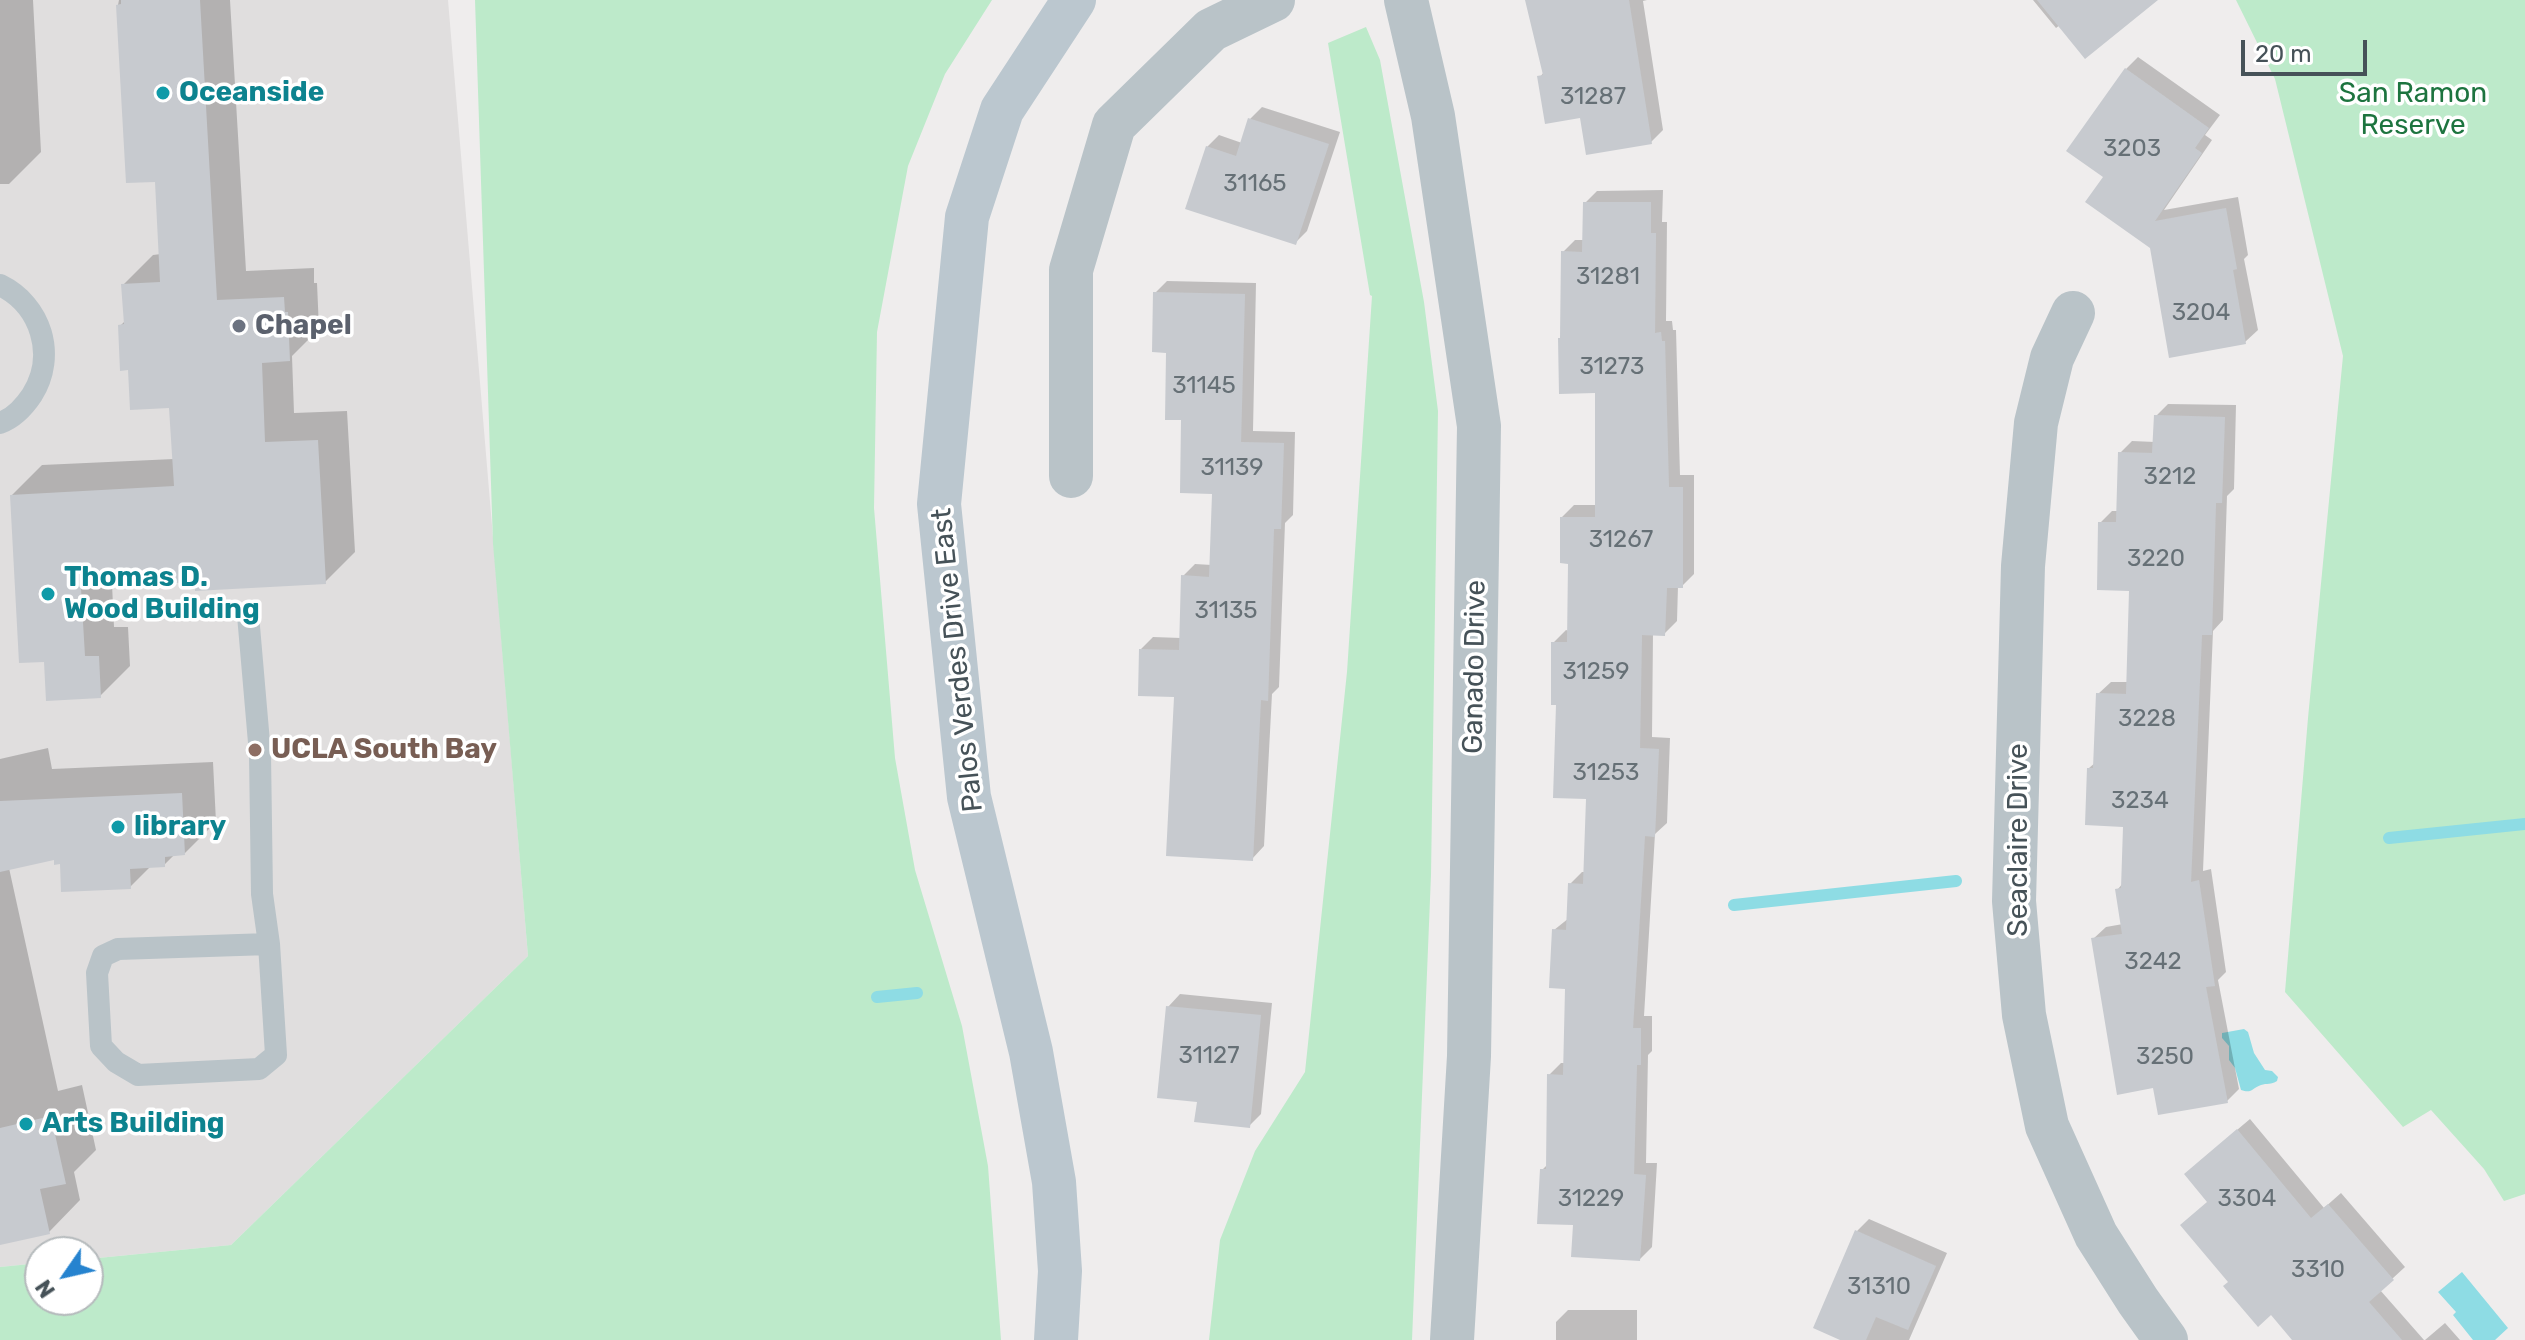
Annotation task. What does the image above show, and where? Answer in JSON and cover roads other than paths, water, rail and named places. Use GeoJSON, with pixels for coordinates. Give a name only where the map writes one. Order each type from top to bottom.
{"type":"FeatureCollection","features":[{"type":"Feature","properties":{"kind":"street","name":"Palos Verdes Drive East"},"geometry":{"type":"LineString","coordinates":[[1056,1340],[1060,1271],[1054,1182],[1031,1052],[969,797],[939,504],[967,217],[1002,110],[1074,0]]}},
{"type":"Feature","properties":{"kind":"street"},"geometry":{"type":"LineString","coordinates":[[1071,476],[1071,270],[1114,125],[1211,30],[1273,0]]}},
{"type":"Feature","properties":{"kind":"street","name":"Ganado Drive"},"geometry":{"type":"LineString","coordinates":[[1406,0],[1433,116],[1479,426],[1469,1056],[1452,1340]]}},
{"type":"Feature","properties":{"kind":"street","name":"Seaclaire Drive"},"geometry":{"type":"LineString","coordinates":[[2073,313],[2052,358],[2036,423],[2023,566],[2015,916],[2024,1015],[2047,1126],[2096,1235],[2166,1340]]}},
{"type":"Feature","properties":{"kind":"lane"},"geometry":{"type":"LineString","coordinates":[[0,285],[15,292],[32,311],[42,334],[45,359],[39,384],[25,405],[0,423]]}},
{"type":"Feature","properties":{"kind":"lane"},"geometry":{"type":"LineString","coordinates":[[248,615],[260,754],[262,894],[269,944],[276,1055],[259,1069],[138,1075],[116,1062],[101,1046],[97,973],[103,956],[118,949],[269,944]]}},
{"type":"Feature","properties":{"kind":"water"},"geometry":{"type":"Polygon","coordinates":[[[2244,1029],[2265,1070],[2272,1071],[2278,1077],[2275,1082],[2248,1091],[2241,1090],[2235,1068],[2229,1060],[2229,1046],[2222,1038],[2222,1033],[2244,1029]]]}},
{"type":"Feature","properties":{"kind":"water"},"geometry":{"type":"Polygon","coordinates":[[[2462,1272],[2508,1328],[2495,1340],[2473,1340],[2453,1315],[2456,1312],[2438,1292],[2462,1272]]]}},
{"type":"Feature","properties":{"kind":"waterway"},"geometry":{"type":"LineString","coordinates":[[2389,838],[2525,824]]}},
{"type":"Feature","properties":{"kind":"waterway"},"geometry":{"type":"LineString","coordinates":[[1734,905],[1956,881]]}},
{"type":"Feature","properties":{"kind":"waterway"},"geometry":{"type":"LineString","coordinates":[[877,997],[917,993]]}},
{"type":"Feature","properties":{"kind":"place","name":"Oceanside"},"geometry":{"type":"Point","coordinates":[163,93]}},
{"type":"Feature","properties":{"kind":"place","name":"Chapel"},"geometry":{"type":"Point","coordinates":[239,326]}},
{"type":"Feature","properties":{"kind":"place","name":"Thomas D. Wood Building"},"geometry":{"type":"Point","coordinates":[48,594]}},
{"type":"Feature","properties":{"kind":"place","name":"UCLA South Bay"},"geometry":{"type":"Point","coordinates":[255,750]}},
{"type":"Feature","properties":{"kind":"place","name":"library"},"geometry":{"type":"Point","coordinates":[118,827]}},
{"type":"Feature","properties":{"kind":"place","name":"Arts Building"},"geometry":{"type":"Point","coordinates":[26,1124]}},
{"type":"Feature","properties":{"kind":"park label","name":"San Ramon Reserve"},"geometry":{"type":"Point","coordinates":[2413,110]}}]}
